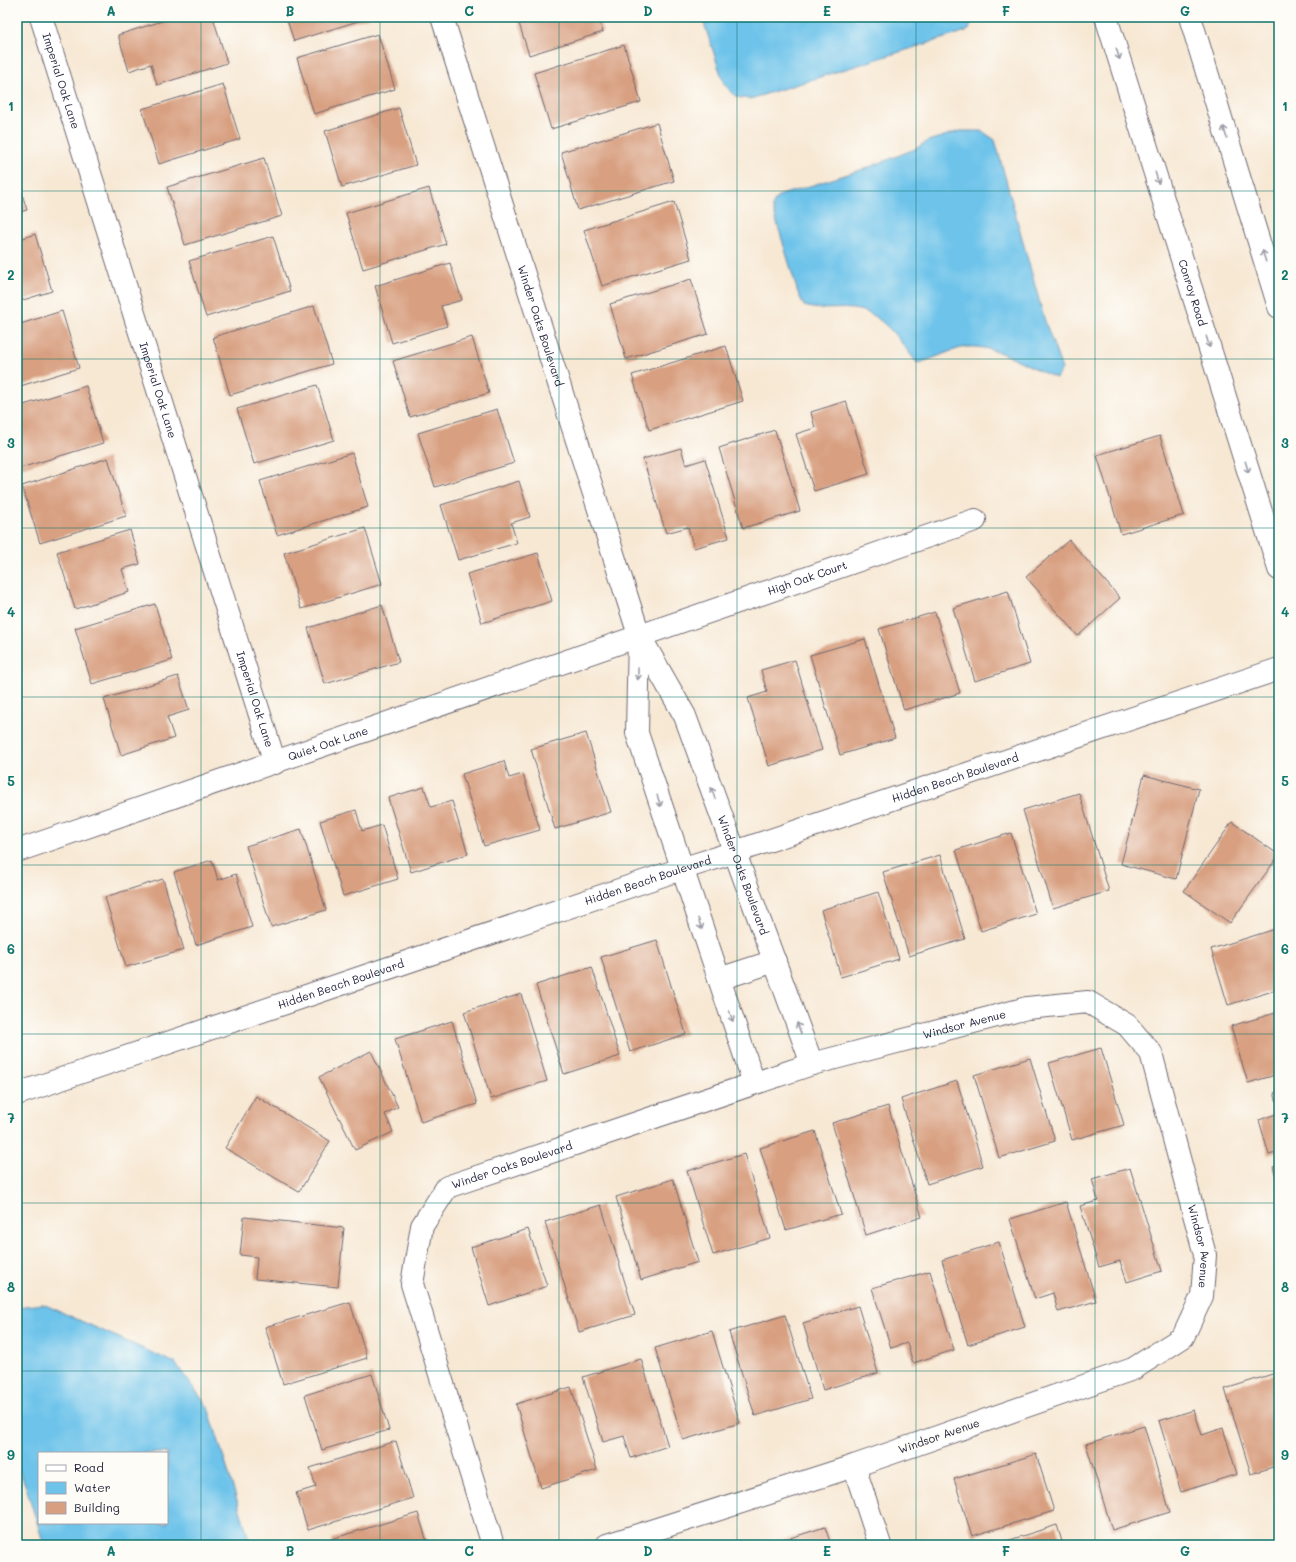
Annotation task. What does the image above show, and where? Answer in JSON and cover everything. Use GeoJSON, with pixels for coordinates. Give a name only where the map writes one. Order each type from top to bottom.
{"type":"FeatureCollection","features":[{"type":"Feature","properties":{"kind":"street","name":"Imperial Oak Lane"},"geometry":{"type":"LineString","coordinates":[[41,17],[275,763]]}},
{"type":"Feature","properties":{"kind":"street","name":"Winder Oaks Boulevard"},"geometry":{"type":"LineString","coordinates":[[442,17],[639,635],[685,716],[812,1064],[447,1187],[422,1226],[412,1284],[493,1545]]}},
{"type":"Feature","properties":{"kind":"street","name":"Conroy Road"},"geometry":{"type":"LineString","coordinates":[[1106,17],[1279,569]]}},
{"type":"Feature","properties":{"kind":"street"},"geometry":{"type":"LineString","coordinates":[[1190,17],[1279,307]]}},
{"type":"Feature","properties":{"kind":"street","name":"High Oak Court"},"geometry":{"type":"LineString","coordinates":[[639,635],[975,520]]}},
{"type":"Feature","properties":{"kind":"street","name":"Quiet Oak Lane"},"geometry":{"type":"LineString","coordinates":[[17,851],[275,763],[639,635]]}},
{"type":"Feature","properties":{"kind":"street","name":"Winder Oaks Boulevard"},"geometry":{"type":"LineString","coordinates":[[639,635],[636,733],[754,1083]]}},
{"type":"Feature","properties":{"kind":"street","name":"Hidden Beach Boulevard"},"geometry":{"type":"LineString","coordinates":[[17,1094],[681,869],[1279,669]]}},
{"type":"Feature","properties":{"kind":"street"},"geometry":{"type":"LineString","coordinates":[[719,979],[775,961]]}},
{"type":"Feature","properties":{"kind":"street","name":"Windsor Avenue"},"geometry":{"type":"LineString","coordinates":[[607,1545],[854,1466],[1133,1369],[1183,1337],[1202,1296],[1205,1255],[1151,1054],[1127,1025],[1088,1002],[1027,1008],[812,1064]]}},
{"type":"Feature","properties":{"kind":"street"},"geometry":{"type":"LineString","coordinates":[[854,1466],[880,1545]]}},
{"type":"Feature","properties":{"kind":"water"},"geometry":{"type":"Polygon","coordinates":[[[702,17],[973,17],[969,30],[750,99],[736,97],[724,84],[702,17]]]}},
{"type":"Feature","properties":{"kind":"water"},"geometry":{"type":"Polygon","coordinates":[[[960,131],[982,131],[995,140],[1044,318],[1062,369],[1056,378],[1009,356],[985,348],[961,348],[917,363],[892,331],[877,318],[859,310],[818,309],[804,306],[798,293],[772,206],[778,196],[867,168],[915,149],[928,141],[960,131]]]}},
{"type":"Feature","properties":{"kind":"water"},"geometry":{"type":"Polygon","coordinates":[[[43,1304],[175,1363],[208,1407],[251,1545],[44,1545],[26,1487],[17,1465],[17,1307],[43,1304]]]}},
{"type":"Feature","properties":{"kind":"building"},"geometry":{"type":"Polygon","coordinates":[[[175,17],[213,17],[227,63],[157,85],[151,64],[129,71],[118,35],[175,17]]]}},
{"type":"Feature","properties":{"kind":"building"},"geometry":{"type":"Polygon","coordinates":[[[286,17],[371,17],[294,41],[286,17]]]}},
{"type":"Feature","properties":{"kind":"building"},"geometry":{"type":"Polygon","coordinates":[[[517,17],[598,17],[603,32],[529,55],[517,17]]]}},
{"type":"Feature","properties":{"kind":"building"},"geometry":{"type":"Polygon","coordinates":[[[378,34],[395,89],[314,114],[297,58],[378,34]]]}},
{"type":"Feature","properties":{"kind":"building"},"geometry":{"type":"Polygon","coordinates":[[[624,45],[641,102],[551,129],[534,73],[624,45]]]}},
{"type":"Feature","properties":{"kind":"building"},"geometry":{"type":"Polygon","coordinates":[[[223,84],[240,139],[159,164],[142,109],[223,84]]]}},
{"type":"Feature","properties":{"kind":"building"},"geometry":{"type":"Polygon","coordinates":[[[399,108],[416,165],[342,187],[325,131],[399,108]]]}},
{"type":"Feature","properties":{"kind":"building"},"geometry":{"type":"Polygon","coordinates":[[[657,123],[674,181],[578,210],[561,152],[657,123]]]}},
{"type":"Feature","properties":{"kind":"building"},"geometry":{"type":"Polygon","coordinates":[[[264,158],[282,216],[185,245],[167,187],[264,158]]]}},
{"type":"Feature","properties":{"kind":"building"},"geometry":{"type":"Polygon","coordinates":[[[17,178],[27,210],[17,213],[17,178]]]}},
{"type":"Feature","properties":{"kind":"building"},"geometry":{"type":"Polygon","coordinates":[[[429,188],[446,244],[363,269],[346,213],[429,188]]]}},
{"type":"Feature","properties":{"kind":"building"},"geometry":{"type":"Polygon","coordinates":[[[674,202],[691,259],[602,286],[584,230],[674,202]]]}},
{"type":"Feature","properties":{"kind":"building"},"geometry":{"type":"Polygon","coordinates":[[[35,234],[52,291],[17,302],[17,240],[35,234]]]}},
{"type":"Feature","properties":{"kind":"building"},"geometry":{"type":"Polygon","coordinates":[[[273,236],[290,291],[206,317],[189,261],[273,236]]]}},
{"type":"Feature","properties":{"kind":"building"},"geometry":{"type":"Polygon","coordinates":[[[450,263],[462,300],[441,306],[447,326],[392,343],[375,286],[450,263]]]}},
{"type":"Feature","properties":{"kind":"building"},"geometry":{"type":"Polygon","coordinates":[[[691,279],[708,334],[626,359],[610,304],[691,279]]]}},
{"type":"Feature","properties":{"kind":"building"},"geometry":{"type":"Polygon","coordinates":[[[314,306],[332,364],[230,395],[213,337],[314,306]]]}},
{"type":"Feature","properties":{"kind":"building"},"geometry":{"type":"Polygon","coordinates":[[[62,311],[79,368],[17,387],[17,325],[62,311]]]}},
{"type":"Feature","properties":{"kind":"building"},"geometry":{"type":"Polygon","coordinates":[[[472,337],[489,393],[410,417],[393,361],[472,337]]]}},
{"type":"Feature","properties":{"kind":"building"},"geometry":{"type":"Polygon","coordinates":[[[726,346],[743,401],[649,430],[632,375],[726,346]]]}},
{"type":"Feature","properties":{"kind":"building"},"geometry":{"type":"Polygon","coordinates":[[[317,385],[334,440],[254,464],[237,409],[317,385]]]}},
{"type":"Feature","properties":{"kind":"building"},"geometry":{"type":"Polygon","coordinates":[[[86,386],[103,443],[17,469],[17,407],[86,386]]]}},
{"type":"Feature","properties":{"kind":"building"},"geometry":{"type":"Polygon","coordinates":[[[846,401],[869,474],[814,491],[796,434],[815,428],[811,412],[846,401]]]}},
{"type":"Feature","properties":{"kind":"building"},"geometry":{"type":"Polygon","coordinates":[[[497,409],[514,463],[435,487],[418,433],[497,409]]]}},
{"type":"Feature","properties":{"kind":"building"},"geometry":{"type":"Polygon","coordinates":[[[775,430],[800,511],[743,528],[719,448],[775,430]]]}},
{"type":"Feature","properties":{"kind":"building"},"geometry":{"type":"Polygon","coordinates":[[[1160,436],[1184,515],[1121,534],[1097,455],[1160,436]]]}},
{"type":"Feature","properties":{"kind":"building"},"geometry":{"type":"Polygon","coordinates":[[[681,448],[686,465],[705,459],[729,538],[694,548],[688,527],[666,533],[643,459],[681,448]]]}},
{"type":"Feature","properties":{"kind":"building"},"geometry":{"type":"Polygon","coordinates":[[[352,453],[368,507],[277,535],[260,481],[352,453]]]}},
{"type":"Feature","properties":{"kind":"building"},"geometry":{"type":"Polygon","coordinates":[[[108,458],[126,516],[40,543],[22,486],[108,458]]]}},
{"type":"Feature","properties":{"kind":"building"},"geometry":{"type":"Polygon","coordinates":[[[519,481],[530,517],[511,523],[517,543],[458,560],[441,505],[519,481]]]}},
{"type":"Feature","properties":{"kind":"building"},"geometry":{"type":"Polygon","coordinates":[[[365,528],[382,584],[301,609],[284,553],[365,528]]]}},
{"type":"Feature","properties":{"kind":"building"},"geometry":{"type":"Polygon","coordinates":[[[130,530],[140,564],[122,569],[129,592],[75,609],[57,552],[130,530]]]}},
{"type":"Feature","properties":{"kind":"building"},"geometry":{"type":"Polygon","coordinates":[[[1069,540],[1120,598],[1078,636],[1026,577],[1069,540]]]}},
{"type":"Feature","properties":{"kind":"building"},"geometry":{"type":"Polygon","coordinates":[[[538,553],[552,601],[482,623],[467,574],[538,553]]]}},
{"type":"Feature","properties":{"kind":"building"},"geometry":{"type":"Polygon","coordinates":[[[1008,591],[1030,664],[975,681],[953,608],[1008,591]]]}},
{"type":"Feature","properties":{"kind":"building"},"geometry":{"type":"Polygon","coordinates":[[[155,604],[172,660],[92,684],[75,628],[155,604]]]}},
{"type":"Feature","properties":{"kind":"building"},"geometry":{"type":"Polygon","coordinates":[[[382,605],[399,662],[325,684],[308,628],[382,605]]]}},
{"type":"Feature","properties":{"kind":"building"},"geometry":{"type":"Polygon","coordinates":[[[935,612],[960,693],[904,710],[879,629],[935,612]]]}},
{"type":"Feature","properties":{"kind":"building"},"geometry":{"type":"Polygon","coordinates":[[[865,639],[895,738],[840,755],[810,655],[865,639]]]}},
{"type":"Feature","properties":{"kind":"building"},"geometry":{"type":"Polygon","coordinates":[[[795,660],[822,750],[769,766],[748,698],[767,692],[761,670],[795,660]]]}},
{"type":"Feature","properties":{"kind":"building"},"geometry":{"type":"Polygon","coordinates":[[[178,676],[189,710],[167,717],[174,738],[121,755],[104,699],[178,676]]]}},
{"type":"Feature","properties":{"kind":"building"},"geometry":{"type":"Polygon","coordinates":[[[586,733],[611,812],[555,829],[531,749],[586,733]]]}},
{"type":"Feature","properties":{"kind":"building"},"geometry":{"type":"Polygon","coordinates":[[[504,761],[509,778],[523,774],[540,830],[484,846],[462,774],[504,761]]]}},
{"type":"Feature","properties":{"kind":"building"},"geometry":{"type":"Polygon","coordinates":[[[1144,775],[1199,789],[1176,879],[1121,864],[1144,775]]]}},
{"type":"Feature","properties":{"kind":"building"},"geometry":{"type":"Polygon","coordinates":[[[424,787],[431,807],[452,801],[468,854],[411,872],[388,798],[424,787]]]}},
{"type":"Feature","properties":{"kind":"building"},"geometry":{"type":"Polygon","coordinates":[[[1079,793],[1109,891],[1053,908],[1023,810],[1079,793]]]}},
{"type":"Feature","properties":{"kind":"building"},"geometry":{"type":"Polygon","coordinates":[[[356,810],[362,831],[382,825],[398,879],[343,896],[320,821],[356,810]]]}},
{"type":"Feature","properties":{"kind":"building"},"geometry":{"type":"Polygon","coordinates":[[[1232,822],[1279,855],[1230,923],[1184,891],[1232,822]]]}},
{"type":"Feature","properties":{"kind":"building"},"geometry":{"type":"Polygon","coordinates":[[[301,829],[326,910],[271,927],[246,846],[301,829]]]}},
{"type":"Feature","properties":{"kind":"building"},"geometry":{"type":"Polygon","coordinates":[[[1011,833],[1036,914],[981,931],[956,850],[1011,833]]]}},
{"type":"Feature","properties":{"kind":"building"},"geometry":{"type":"Polygon","coordinates":[[[940,855],[965,939],[909,956],[883,872],[940,855]]]}},
{"type":"Feature","properties":{"kind":"building"},"geometry":{"type":"Polygon","coordinates":[[[212,860],[218,880],[236,874],[252,927],[196,945],[174,872],[212,860]]]}},
{"type":"Feature","properties":{"kind":"building"},"geometry":{"type":"Polygon","coordinates":[[[163,879],[184,950],[126,967],[105,897],[163,879]]]}},
{"type":"Feature","properties":{"kind":"building"},"geometry":{"type":"Polygon","coordinates":[[[878,892],[899,959],[841,977],[821,910],[878,892]]]}},
{"type":"Feature","properties":{"kind":"building"},"geometry":{"type":"Polygon","coordinates":[[[1279,928],[1279,989],[1228,1005],[1211,949],[1279,928]]]}},
{"type":"Feature","properties":{"kind":"building"},"geometry":{"type":"Polygon","coordinates":[[[657,940],[686,1034],[630,1052],[601,957],[657,940]]]}},
{"type":"Feature","properties":{"kind":"building"},"geometry":{"type":"Polygon","coordinates":[[[592,967],[620,1056],[564,1074],[536,985],[592,967]]]}},
{"type":"Feature","properties":{"kind":"building"},"geometry":{"type":"Polygon","coordinates":[[[521,994],[547,1081],[491,1099],[464,1012],[521,994]]]}},
{"type":"Feature","properties":{"kind":"building"},"geometry":{"type":"Polygon","coordinates":[[[1279,1012],[1279,1074],[1248,1083],[1231,1026],[1279,1012]]]}},
{"type":"Feature","properties":{"kind":"building"},"geometry":{"type":"Polygon","coordinates":[[[452,1021],[477,1104],[421,1122],[395,1039],[452,1021]]]}},
{"type":"Feature","properties":{"kind":"building"},"geometry":{"type":"Polygon","coordinates":[[[1101,1048],[1124,1125],[1072,1140],[1049,1063],[1101,1048]]]}},
{"type":"Feature","properties":{"kind":"building"},"geometry":{"type":"Polygon","coordinates":[[[371,1051],[398,1107],[385,1114],[393,1132],[355,1150],[319,1077],[371,1051]]]}},
{"type":"Feature","properties":{"kind":"building"},"geometry":{"type":"Polygon","coordinates":[[[1030,1058],[1055,1141],[999,1158],[974,1075],[1030,1058]]]}},
{"type":"Feature","properties":{"kind":"building"},"geometry":{"type":"Polygon","coordinates":[[[957,1081],[983,1166],[927,1184],[901,1099],[957,1081]]]}},
{"type":"Feature","properties":{"kind":"building"},"geometry":{"type":"Polygon","coordinates":[[[1279,1091],[1279,1108],[1274,1093],[1279,1091]]]}},
{"type":"Feature","properties":{"kind":"building"},"geometry":{"type":"Polygon","coordinates":[[[256,1096],[330,1141],[299,1192],[225,1148],[256,1096]]]}},
{"type":"Feature","properties":{"kind":"building"},"geometry":{"type":"Polygon","coordinates":[[[888,1106],[922,1217],[866,1235],[832,1123],[888,1106]]]}},
{"type":"Feature","properties":{"kind":"building"},"geometry":{"type":"Polygon","coordinates":[[[1279,1113],[1279,1152],[1269,1155],[1259,1120],[1279,1113]]]}},
{"type":"Feature","properties":{"kind":"building"},"geometry":{"type":"Polygon","coordinates":[[[815,1131],[841,1214],[786,1230],[760,1148],[815,1131]]]}},
{"type":"Feature","properties":{"kind":"building"},"geometry":{"type":"Polygon","coordinates":[[[744,1154],[770,1238],[713,1255],[687,1171],[744,1154]]]}},
{"type":"Feature","properties":{"kind":"building"},"geometry":{"type":"Polygon","coordinates":[[[1279,1165],[1279,1185],[1273,1167],[1279,1165]]]}},
{"type":"Feature","properties":{"kind":"building"},"geometry":{"type":"Polygon","coordinates":[[[1130,1168],[1162,1271],[1127,1282],[1120,1261],[1099,1267],[1080,1206],[1098,1201],[1092,1179],[1130,1168]]]}},
{"type":"Feature","properties":{"kind":"building"},"geometry":{"type":"Polygon","coordinates":[[[673,1179],[698,1262],[641,1280],[616,1197],[673,1179]]]}},
{"type":"Feature","properties":{"kind":"building"},"geometry":{"type":"Polygon","coordinates":[[[1066,1202],[1096,1301],[1058,1312],[1053,1293],[1035,1299],[1010,1219],[1066,1202]]]}},
{"type":"Feature","properties":{"kind":"building"},"geometry":{"type":"Polygon","coordinates":[[[601,1205],[635,1315],[579,1332],[545,1222],[601,1205]]]}},
{"type":"Feature","properties":{"kind":"building"},"geometry":{"type":"Polygon","coordinates":[[[244,1217],[344,1228],[338,1287],[255,1279],[257,1257],[240,1255],[244,1217]]]}},
{"type":"Feature","properties":{"kind":"building"},"geometry":{"type":"Polygon","coordinates":[[[528,1229],[547,1286],[489,1306],[471,1247],[528,1229]]]}},
{"type":"Feature","properties":{"kind":"building"},"geometry":{"type":"Polygon","coordinates":[[[999,1242],[1025,1327],[968,1345],[942,1260],[999,1242]]]}},
{"type":"Feature","properties":{"kind":"building"},"geometry":{"type":"Polygon","coordinates":[[[930,1271],[954,1350],[913,1363],[907,1343],[891,1348],[872,1288],[930,1271]]]}},
{"type":"Feature","properties":{"kind":"building"},"geometry":{"type":"Polygon","coordinates":[[[350,1302],[367,1358],[283,1384],[265,1327],[350,1302]]]}},
{"type":"Feature","properties":{"kind":"building"},"geometry":{"type":"Polygon","coordinates":[[[858,1306],[878,1373],[823,1390],[803,1323],[858,1306]]]}},
{"type":"Feature","properties":{"kind":"building"},"geometry":{"type":"Polygon","coordinates":[[[785,1315],[811,1399],[755,1416],[729,1332],[785,1315]]]}},
{"type":"Feature","properties":{"kind":"building"},"geometry":{"type":"Polygon","coordinates":[[[712,1331],[740,1423],[683,1440],[655,1348],[712,1331]]]}},
{"type":"Feature","properties":{"kind":"building"},"geometry":{"type":"Polygon","coordinates":[[[641,1359],[668,1446],[631,1458],[624,1436],[603,1442],[583,1377],[641,1359]]]}},
{"type":"Feature","properties":{"kind":"building"},"geometry":{"type":"Polygon","coordinates":[[[1279,1372],[1279,1465],[1251,1474],[1225,1389],[1279,1372]]]}},
{"type":"Feature","properties":{"kind":"building"},"geometry":{"type":"Polygon","coordinates":[[[372,1374],[389,1430],[322,1450],[305,1395],[372,1374]]]}},
{"type":"Feature","properties":{"kind":"building"},"geometry":{"type":"Polygon","coordinates":[[[571,1387],[597,1470],[541,1488],[516,1404],[571,1387]]]}},
{"type":"Feature","properties":{"kind":"building"},"geometry":{"type":"Polygon","coordinates":[[[1194,1410],[1202,1435],[1223,1428],[1237,1474],[1181,1492],[1159,1421],[1194,1410]]]}},
{"type":"Feature","properties":{"kind":"building"},"geometry":{"type":"Polygon","coordinates":[[[1144,1426],[1170,1512],[1112,1530],[1086,1444],[1144,1426]]]}},
{"type":"Feature","properties":{"kind":"building"},"geometry":{"type":"Polygon","coordinates":[[[396,1441],[413,1498],[308,1530],[296,1493],[316,1487],[310,1468],[396,1441]]]}},
{"type":"Feature","properties":{"kind":"building"},"geometry":{"type":"Polygon","coordinates":[[[1036,1454],[1054,1511],[972,1536],[954,1479],[1036,1454]]]}},
{"type":"Feature","properties":{"kind":"building"},"geometry":{"type":"Polygon","coordinates":[[[418,1513],[428,1545],[333,1545],[331,1539],[418,1513]]]}},
{"type":"Feature","properties":{"kind":"building"},"geometry":{"type":"Polygon","coordinates":[[[1057,1525],[1063,1545],[994,1545],[1057,1525]]]}},
{"type":"Feature","properties":{"kind":"building"},"geometry":{"type":"Polygon","coordinates":[[[825,1527],[831,1545],[768,1545],[825,1527]]]}}]}
